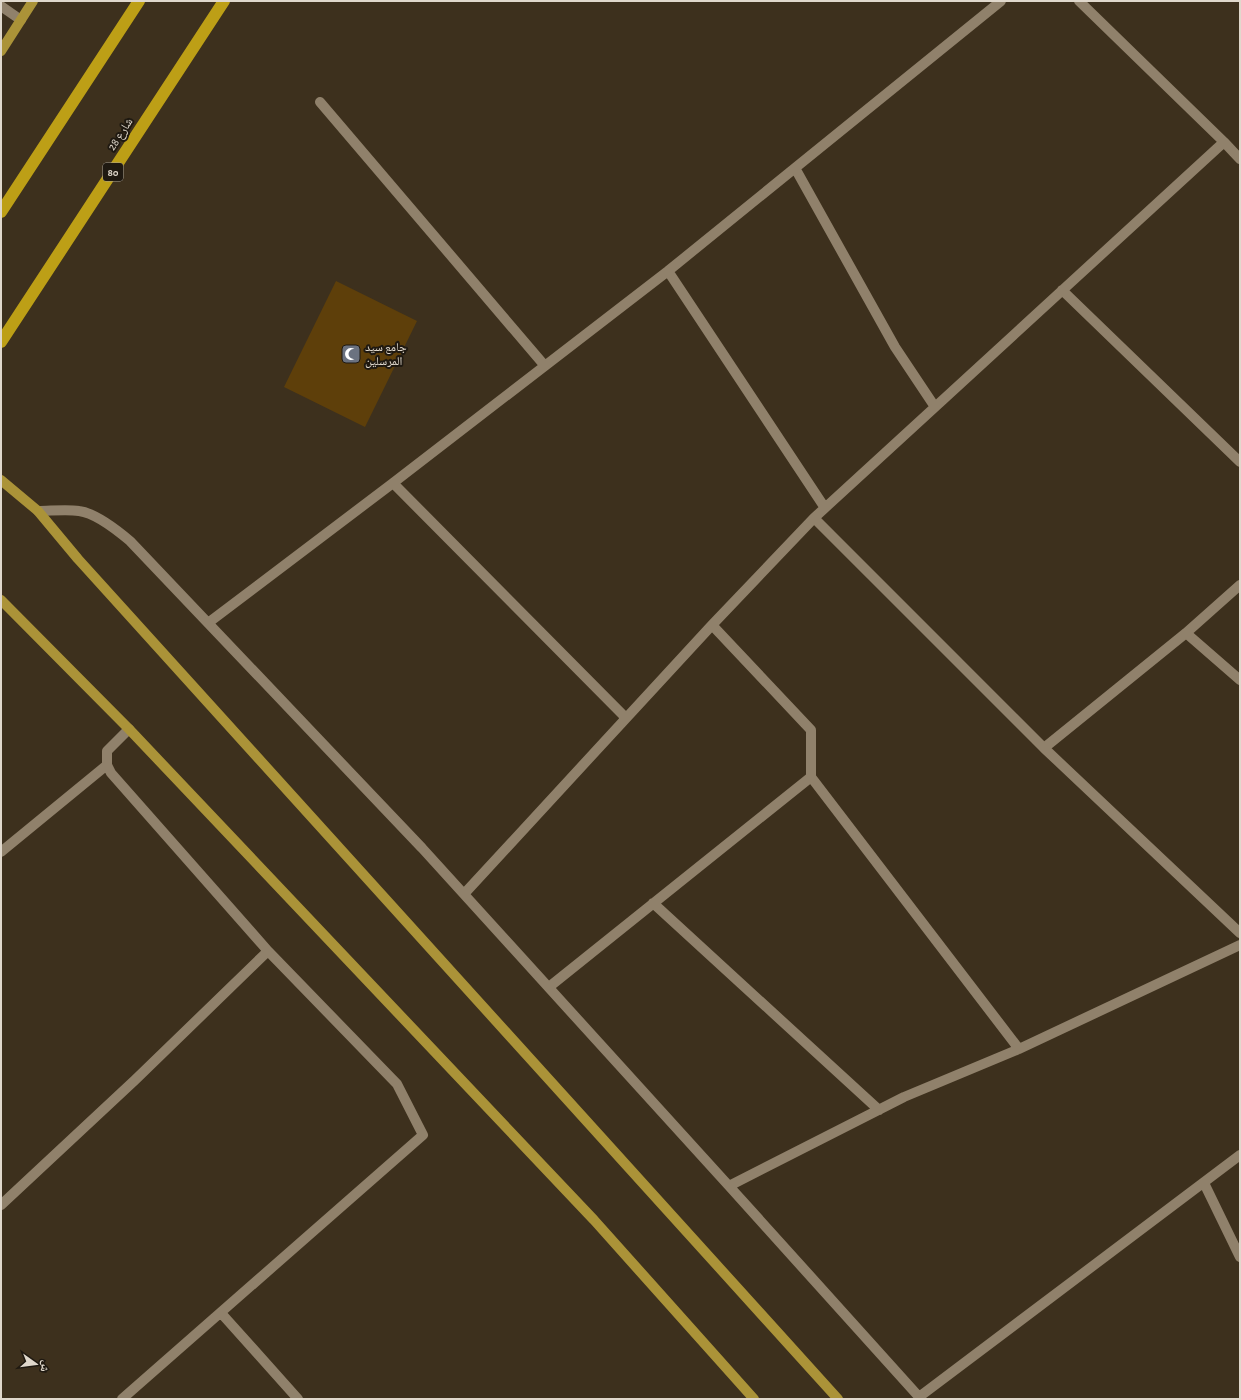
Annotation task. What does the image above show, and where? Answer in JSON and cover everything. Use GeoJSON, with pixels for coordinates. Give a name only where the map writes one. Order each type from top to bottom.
{"type":"FeatureCollection","features":[{"type":"Feature","properties":{"kind":"highway"},"geometry":{"type":"LineString","coordinates":[[1,212],[138,1]]}},
{"type":"Feature","properties":{"kind":"highway","name":"شارع 28"},"geometry":{"type":"LineString","coordinates":[[1,342],[224,1]]}},
{"type":"Feature","properties":{"kind":"main road"},"geometry":{"type":"LineString","coordinates":[[1,51],[33,1]]}},
{"type":"Feature","properties":{"kind":"main road"},"geometry":{"type":"LineString","coordinates":[[1,480],[38,511],[78,559],[838,1399]]}},
{"type":"Feature","properties":{"kind":"main road"},"geometry":{"type":"LineString","coordinates":[[1,600],[129,729],[594,1220],[754,1399]]}},
{"type":"Feature","properties":{"kind":"street"},"geometry":{"type":"LineString","coordinates":[[208,623],[393,483],[668,271],[1001,1]]}},
{"type":"Feature","properties":{"kind":"street"},"geometry":{"type":"LineString","coordinates":[[1079,1],[1240,159]]}},
{"type":"Feature","properties":{"kind":"street"},"geometry":{"type":"LineString","coordinates":[[1,6],[21,20]]}},
{"type":"Feature","properties":{"kind":"street"},"geometry":{"type":"LineString","coordinates":[[320,102],[545,366]]}},
{"type":"Feature","properties":{"kind":"street"},"geometry":{"type":"LineString","coordinates":[[464,894],[712,625],[824,508],[1224,142]]}},
{"type":"Feature","properties":{"kind":"street"},"geometry":{"type":"LineString","coordinates":[[795,168],[895,348],[935,407]]}},
{"type":"Feature","properties":{"kind":"street"},"geometry":{"type":"LineString","coordinates":[[668,271],[824,508]]}},
{"type":"Feature","properties":{"kind":"street"},"geometry":{"type":"LineString","coordinates":[[1062,290],[1240,462]]}},
{"type":"Feature","properties":{"kind":"street"},"geometry":{"type":"LineString","coordinates":[[393,483],[626,718]]}},
{"type":"Feature","properties":{"kind":"street"},"geometry":{"type":"LineString","coordinates":[[38,511],[79,511],[100,519],[116,528],[130,541],[422,848],[920,1398],[1240,1155]]}},
{"type":"Feature","properties":{"kind":"street"},"geometry":{"type":"LineString","coordinates":[[814,518],[1044,748],[1240,933]]}},
{"type":"Feature","properties":{"kind":"street"},"geometry":{"type":"LineString","coordinates":[[1044,748],[1186,633],[1240,585]]}},
{"type":"Feature","properties":{"kind":"street"},"geometry":{"type":"LineString","coordinates":[[712,625],[811,730],[811,777],[1019,1049]]}},
{"type":"Feature","properties":{"kind":"street"},"geometry":{"type":"LineString","coordinates":[[1186,633],[1240,680]]}},
{"type":"Feature","properties":{"kind":"street"},"geometry":{"type":"LineString","coordinates":[[122,1399],[423,1135],[397,1084],[268,952],[111,773],[107,765],[107,751],[129,729]]}},
{"type":"Feature","properties":{"kind":"street"},"geometry":{"type":"LineString","coordinates":[[1,852],[107,765]]}},
{"type":"Feature","properties":{"kind":"street"},"geometry":{"type":"LineString","coordinates":[[549,987],[811,777]]}},
{"type":"Feature","properties":{"kind":"street"},"geometry":{"type":"LineString","coordinates":[[653,903],[878,1110]]}},
{"type":"Feature","properties":{"kind":"street"},"geometry":{"type":"LineString","coordinates":[[729,1186],[904,1097],[1019,1049],[1240,945]]}},
{"type":"Feature","properties":{"kind":"street"},"geometry":{"type":"LineString","coordinates":[[1,1205],[268,952]]}},
{"type":"Feature","properties":{"kind":"street"},"geometry":{"type":"LineString","coordinates":[[1204,1183],[1240,1257]]}},
{"type":"Feature","properties":{"kind":"street"},"geometry":{"type":"LineString","coordinates":[[221,1313],[298,1399]]}},
{"type":"Feature","properties":{"kind":"building","name":"جامع سيد المرسلين"},"geometry":{"type":"Polygon","coordinates":[[[336,281],[417,321],[365,427],[284,387],[336,281]]]}},
{"type":"Feature","properties":{"kind":"place","name":"جامع سيد المرسلين"},"geometry":{"type":"Point","coordinates":[351,354]}}]}
